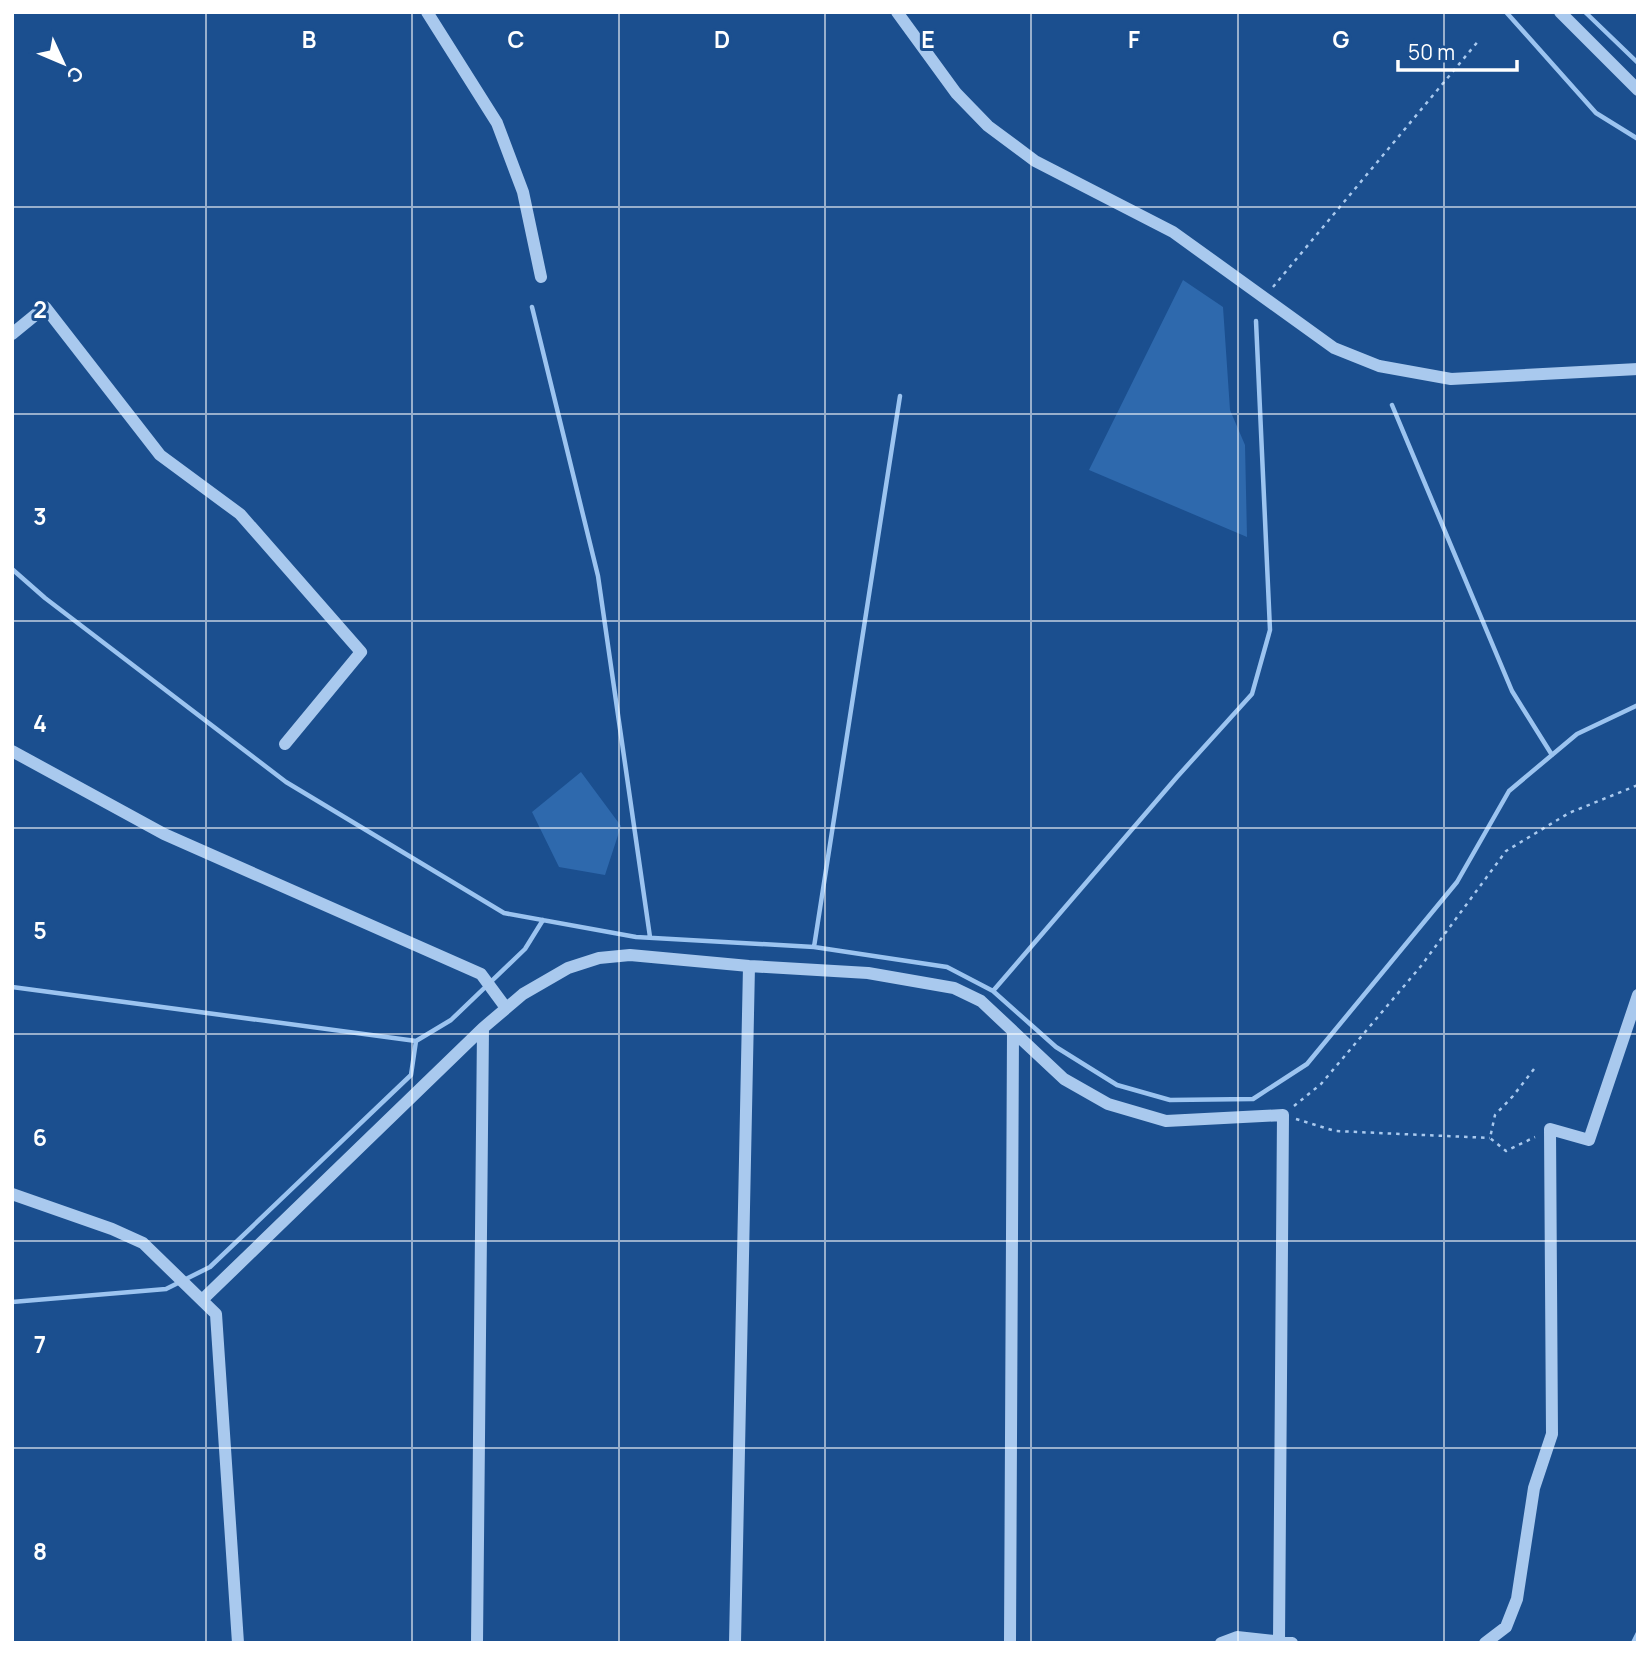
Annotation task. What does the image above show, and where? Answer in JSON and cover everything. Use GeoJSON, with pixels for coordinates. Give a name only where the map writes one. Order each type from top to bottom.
{"type":"FeatureCollection","features":[{"type":"Feature","properties":{"kind":"street"},"geometry":{"type":"LineString","coordinates":[[426,12],[497,122],[523,192],[541,277]]}},
{"type":"Feature","properties":{"kind":"street"},"geometry":{"type":"LineString","coordinates":[[897,12],[956,93],[988,126],[1035,161],[1172,232],[1334,348],[1378,366],[1451,379],[1638,369]]}},
{"type":"Feature","properties":{"kind":"street"},"geometry":{"type":"LineString","coordinates":[[1560,12],[1638,90]]}},
{"type":"Feature","properties":{"kind":"street"},"geometry":{"type":"LineString","coordinates":[[12,334],[45,307],[160,455],[240,514],[361,652],[285,744]]}},
{"type":"Feature","properties":{"kind":"street"},"geometry":{"type":"LineString","coordinates":[[12,751],[164,834],[481,974],[506,1008]]}},
{"type":"Feature","properties":{"kind":"street"},"geometry":{"type":"LineString","coordinates":[[202,1300],[483,1028],[523,994],[568,968],[599,958],[630,955],[868,973],[954,988],[981,1001],[1065,1079],[1108,1104],[1166,1121],[1283,1115],[1285,1642],[1237,1637],[1222,1643]]}},
{"type":"Feature","properties":{"kind":"street"},"geometry":{"type":"LineString","coordinates":[[735,1643],[748,966]]}},
{"type":"Feature","properties":{"kind":"street"},"geometry":{"type":"LineString","coordinates":[[1485,1643],[1506,1627],[1517,1599],[1534,1489],[1552,1434],[1550,1129],[1588,1140],[1638,995]]}},
{"type":"Feature","properties":{"kind":"street"},"geometry":{"type":"LineString","coordinates":[[477,1643],[483,1028]]}},
{"type":"Feature","properties":{"kind":"street"},"geometry":{"type":"LineString","coordinates":[[1010,1643],[1013,1032]]}},
{"type":"Feature","properties":{"kind":"street"},"geometry":{"type":"LineString","coordinates":[[12,1194],[112,1229],[143,1243],[216,1314],[238,1643]]}},
{"type":"Feature","properties":{"kind":"path"},"geometry":{"type":"LineString","coordinates":[[1264,298],[1480,39]]}},
{"type":"Feature","properties":{"kind":"path"},"geometry":{"type":"LineString","coordinates":[[1283,1115],[1321,1084],[1422,966],[1506,851],[1569,813],[1638,785]]}},
{"type":"Feature","properties":{"kind":"path"},"geometry":{"type":"LineString","coordinates":[[1490,1138],[1495,1115],[1534,1069]]}},
{"type":"Feature","properties":{"kind":"path"},"geometry":{"type":"LineString","coordinates":[[1283,1115],[1335,1131],[1490,1138],[1506,1151],[1550,1129]]}},
{"type":"Feature","properties":{"kind":"shaded area"},"geometry":{"type":"Polygon","coordinates":[[[1183,280],[1223,307],[1230,410],[1245,445],[1247,537],[1089,470],[1183,280]]]}},
{"type":"Feature","properties":{"kind":"shaded area"},"geometry":{"type":"Polygon","coordinates":[[[581,772],[621,826],[605,875],[559,867],[532,812],[581,772]]]}},
{"type":"Feature","properties":{"kind":"waterway"},"geometry":{"type":"LineString","coordinates":[[1506,12],[1596,113],[1638,139]]}},
{"type":"Feature","properties":{"kind":"waterway"},"geometry":{"type":"LineString","coordinates":[[1585,12],[1638,63]]}},
{"type":"Feature","properties":{"kind":"waterway"},"geometry":{"type":"LineString","coordinates":[[532,307],[598,576],[650,937]]}},
{"type":"Feature","properties":{"kind":"waterway"},"geometry":{"type":"LineString","coordinates":[[993,991],[1252,694],[1270,630],[1256,321]]}},
{"type":"Feature","properties":{"kind":"waterway"},"geometry":{"type":"LineString","coordinates":[[814,947],[900,396]]}},
{"type":"Feature","properties":{"kind":"waterway"},"geometry":{"type":"LineString","coordinates":[[1392,405],[1512,691],[1552,755]]}},
{"type":"Feature","properties":{"kind":"waterway"},"geometry":{"type":"LineString","coordinates":[[12,569],[45,598],[286,782],[504,913],[636,937],[814,947],[947,967],[993,991],[1056,1047],[1117,1085],[1170,1100],[1253,1099],[1307,1064],[1457,882],[1509,791],[1577,734],[1638,705]]}},
{"type":"Feature","properties":{"kind":"waterway"},"geometry":{"type":"LineString","coordinates":[[12,987],[416,1041],[451,1020],[525,949],[543,920]]}},
{"type":"Feature","properties":{"kind":"waterway"},"geometry":{"type":"LineString","coordinates":[[12,1302],[166,1289],[210,1267],[411,1075],[416,1041]]}},
{"type":"Feature","properties":{"kind":"waterway"},"geometry":{"type":"LineString","coordinates":[[1633,1643],[1638,1633]]}}]}
